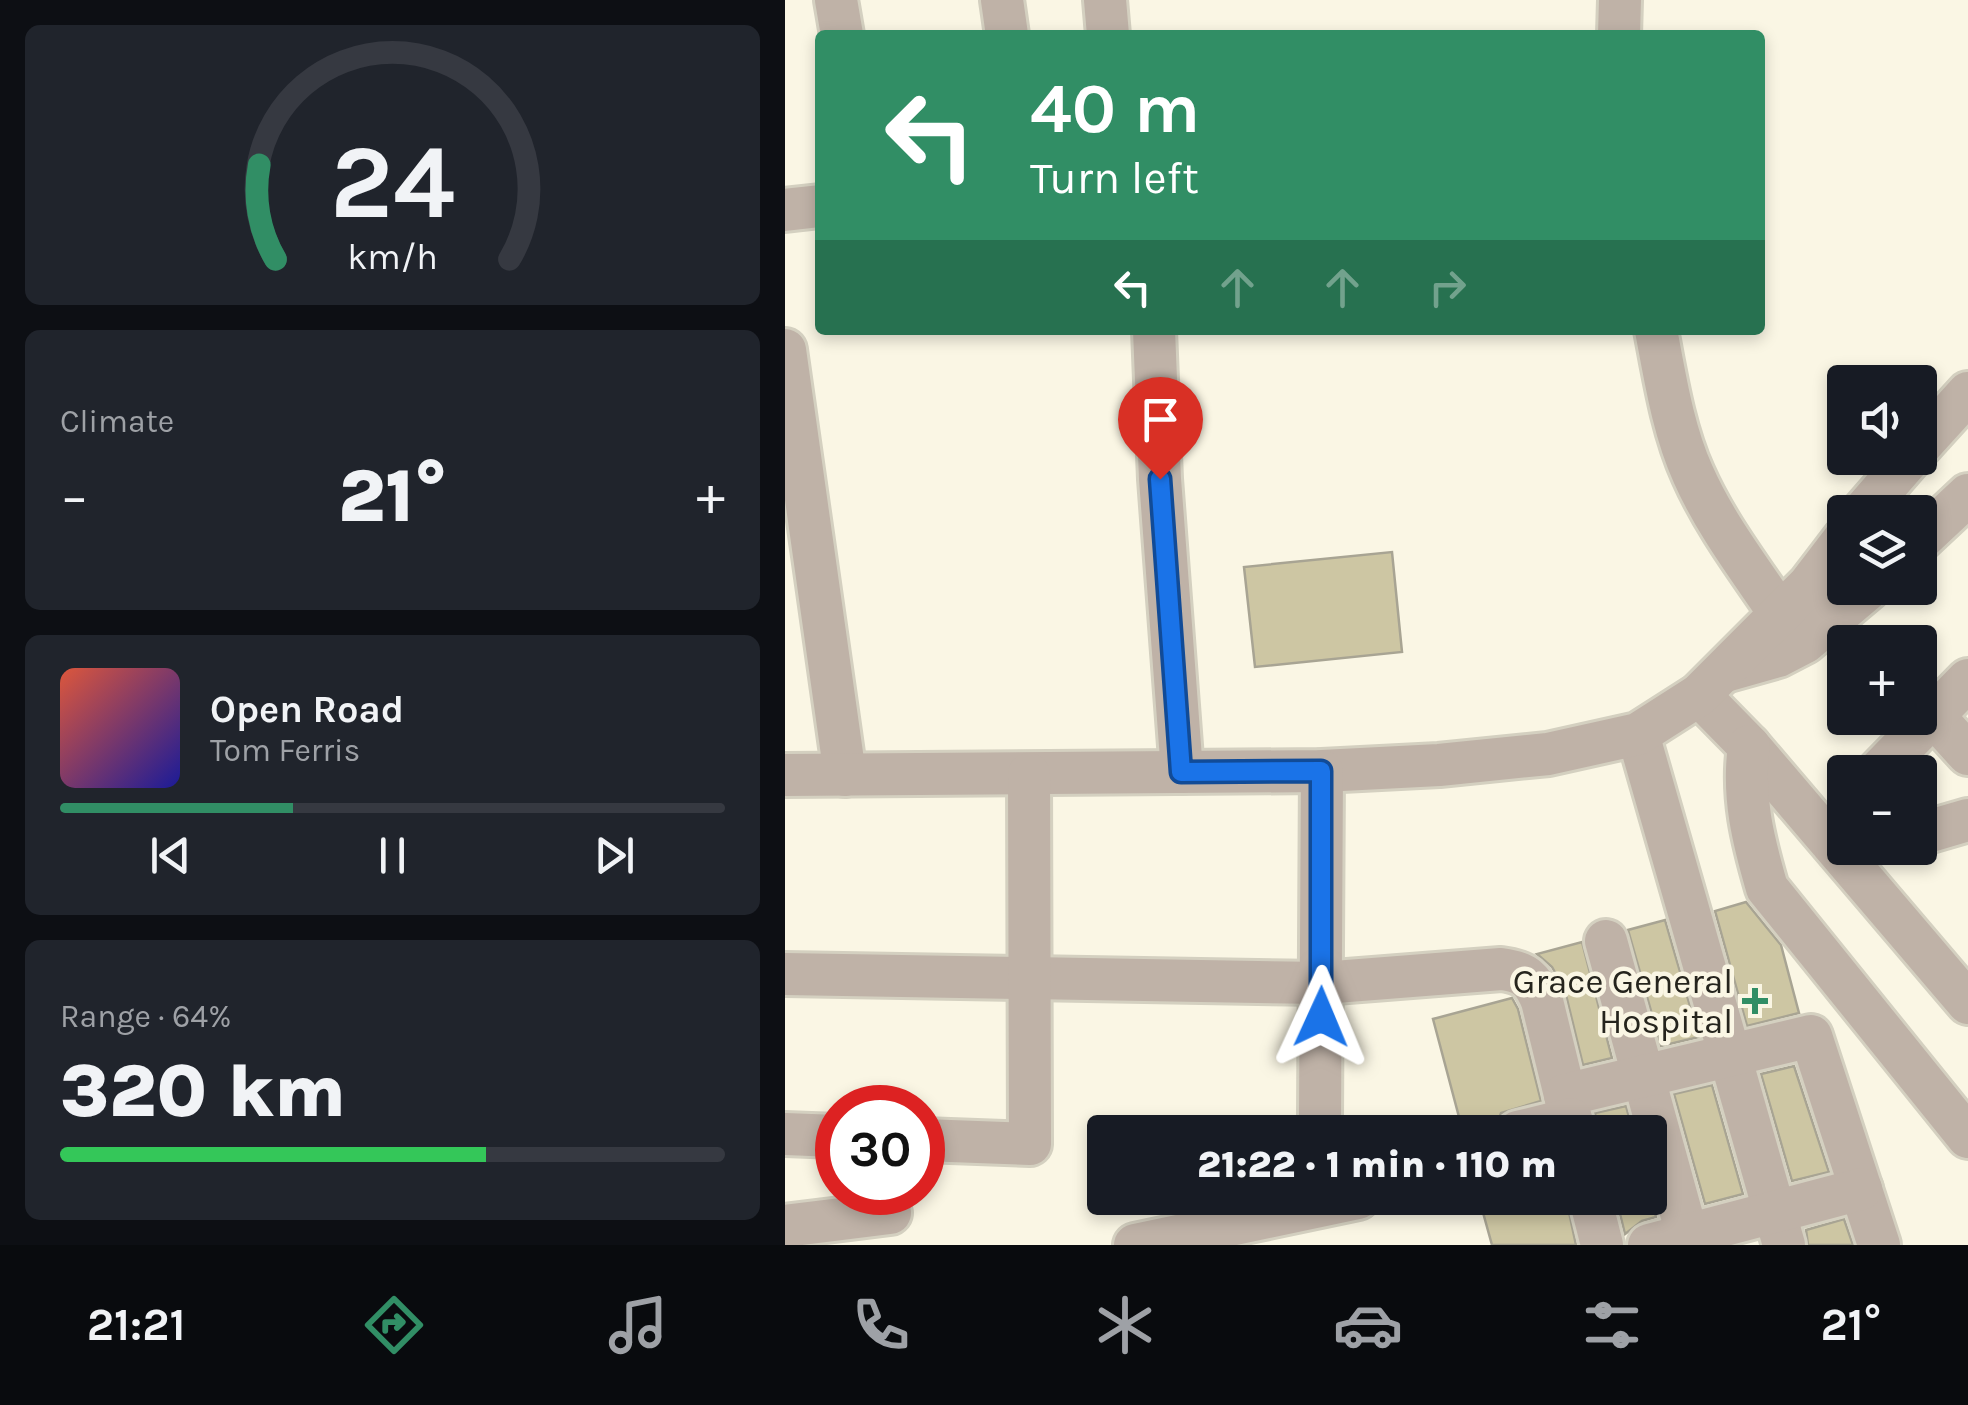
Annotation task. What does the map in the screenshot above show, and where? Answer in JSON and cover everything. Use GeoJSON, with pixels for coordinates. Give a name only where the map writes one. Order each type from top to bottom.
{"type":"FeatureCollection","features":[{"type":"Feature","properties":{"kind":"street"},"geometry":{"type":"LineString","coordinates":[[836,0],[840,30]]}},
{"type":"Feature","properties":{"kind":"street"},"geometry":{"type":"LineString","coordinates":[[1002,0],[1006,30]]}},
{"type":"Feature","properties":{"kind":"street"},"geometry":{"type":"LineString","coordinates":[[1105,0],[1108,30]]}},
{"type":"Feature","properties":{"kind":"street"},"geometry":{"type":"LineString","coordinates":[[1619,30],[1620,0]]}},
{"type":"Feature","properties":{"kind":"street"},"geometry":{"type":"LineString","coordinates":[[785,210],[815,207]]}},
{"type":"Feature","properties":{"kind":"street"},"geometry":{"type":"LineString","coordinates":[[1153,335],[1181,772]]}},
{"type":"Feature","properties":{"kind":"street"},"geometry":{"type":"LineString","coordinates":[[1657,335],[1691,471],[1719,524],[1794,599],[1857,615]]}},
{"type":"Feature","properties":{"kind":"street"},"geometry":{"type":"LineString","coordinates":[[785,350],[845,775]]}},
{"type":"Feature","properties":{"kind":"street"},"geometry":{"type":"LineString","coordinates":[[1937,427],[1968,393]]}},
{"type":"Feature","properties":{"kind":"street"},"geometry":{"type":"LineString","coordinates":[[1878,495],[1895,475]]}},
{"type":"Feature","properties":{"kind":"street"},"geometry":{"type":"LineString","coordinates":[[1937,527],[1965,505]]}},
{"type":"Feature","properties":{"kind":"street"},"geometry":{"type":"LineString","coordinates":[[785,775],[1321,771],[1549,754],[1638,734],[1711,684],[1827,560]]}},
{"type":"Feature","properties":{"kind":"street"},"geometry":{"type":"LineString","coordinates":[[1711,684],[1778,656],[1857,615]]}},
{"type":"Feature","properties":{"kind":"street"},"geometry":{"type":"LineString","coordinates":[[1937,701],[1968,680]]}},
{"type":"Feature","properties":{"kind":"street"},"geometry":{"type":"LineString","coordinates":[[1711,684],[1749,746],[1827,817]]}},
{"type":"Feature","properties":{"kind":"street"},"geometry":{"type":"LineString","coordinates":[[1937,719],[1968,754]]}},
{"type":"Feature","properties":{"kind":"street"},"geometry":{"type":"LineString","coordinates":[[1638,734],[1779,1229]]}},
{"type":"Feature","properties":{"kind":"street"},"geometry":{"type":"LineString","coordinates":[[1891,755],[1906,735]]}},
{"type":"Feature","properties":{"kind":"street"},"geometry":{"type":"LineString","coordinates":[[1749,746],[1744,782],[1753,843],[1767,888],[1968,1138]]}},
{"type":"Feature","properties":{"kind":"street"},"geometry":{"type":"LineString","coordinates":[[1320,1115],[1321,771]]}},
{"type":"Feature","properties":{"kind":"street"},"geometry":{"type":"LineString","coordinates":[[945,1141],[1030,1144],[1029,774]]}},
{"type":"Feature","properties":{"kind":"street"},"geometry":{"type":"LineString","coordinates":[[1937,829],[1968,820]]}},
{"type":"Feature","properties":{"kind":"street"},"geometry":{"type":"LineString","coordinates":[[1868,865],[1968,1004]]}},
{"type":"Feature","properties":{"kind":"street"},"geometry":{"type":"LineString","coordinates":[[1607,942],[1643,1076],[1675,1242],[1779,1229],[1861,1189]]}},
{"type":"Feature","properties":{"kind":"street"},"geometry":{"type":"LineString","coordinates":[[785,974],[1321,983],[1501,969],[1521,972],[1534,982],[1543,1001],[1570,1115],[1643,1076],[1811,1036],[1879,1245]]}},
{"type":"Feature","properties":{"kind":"street"},"geometry":{"type":"LineString","coordinates":[[785,1134],[815,1135]]}},
{"type":"Feature","properties":{"kind":"street"},"geometry":{"type":"LineString","coordinates":[[785,1226],[874,1215]]}},
{"type":"Feature","properties":{"kind":"street"},"geometry":{"type":"LineString","coordinates":[[1135,1245],[1277,1215]]}},
{"type":"Feature","properties":{"kind":"street"},"geometry":{"type":"LineString","coordinates":[[1594,1215],[1602,1245]]}},
{"type":"Feature","properties":{"kind":"building"},"geometry":{"type":"Polygon","coordinates":[[[1392,552],[1402,652],[1255,667],[1244,567],[1392,552]]]}},
{"type":"Feature","properties":{"kind":"building"},"geometry":{"type":"Polygon","coordinates":[[[1746,902],[1781,945],[1799,1013],[1747,1026],[1715,911],[1746,902]]]}},
{"type":"Feature","properties":{"kind":"building"},"geometry":{"type":"Polygon","coordinates":[[[1665,920],[1699,1037],[1661,1046],[1628,930],[1665,920]]]}},
{"type":"Feature","properties":{"kind":"building"},"geometry":{"type":"Polygon","coordinates":[[[1582,942],[1612,1058],[1583,1065],[1565,991],[1552,967],[1537,954],[1582,942]]]}},
{"type":"Feature","properties":{"kind":"building"},"geometry":{"type":"Polygon","coordinates":[[[1512,998],[1541,1101],[1500,1115],[1458,1115],[1433,1019],[1512,998]]]}},
{"type":"Feature","properties":{"kind":"building"},"geometry":{"type":"Polygon","coordinates":[[[1794,1066],[1829,1172],[1792,1181],[1761,1074],[1794,1066]]]}},
{"type":"Feature","properties":{"kind":"building"},"geometry":{"type":"Polygon","coordinates":[[[1712,1085],[1743,1194],[1705,1204],[1674,1094],[1712,1085]]]}},
{"type":"Feature","properties":{"kind":"building"},"geometry":{"type":"Polygon","coordinates":[[[1626,1106],[1628,1115],[1595,1115],[1626,1106]]]}},
{"type":"Feature","properties":{"kind":"building"},"geometry":{"type":"Polygon","coordinates":[[[1484,1215],[1570,1215],[1576,1245],[1492,1245],[1484,1215]]]}},
{"type":"Feature","properties":{"kind":"building"},"geometry":{"type":"Polygon","coordinates":[[[1620,1215],[1655,1215],[1642,1221],[1625,1234],[1620,1215]]]}},
{"type":"Feature","properties":{"kind":"building"},"geometry":{"type":"Polygon","coordinates":[[[1844,1219],[1853,1245],[1808,1245],[1806,1230],[1844,1219]]]}},
{"type":"Feature","properties":{"kind":"place","name":"Grace General Hospital"},"geometry":{"type":"Point","coordinates":[1755,1001]}},
{"type":"Feature","properties":{"kind":"route"},"geometry":{"type":"LineString","coordinates":[[1160,479],[1181,772],[1321,771],[1321,1017]]}}]}
